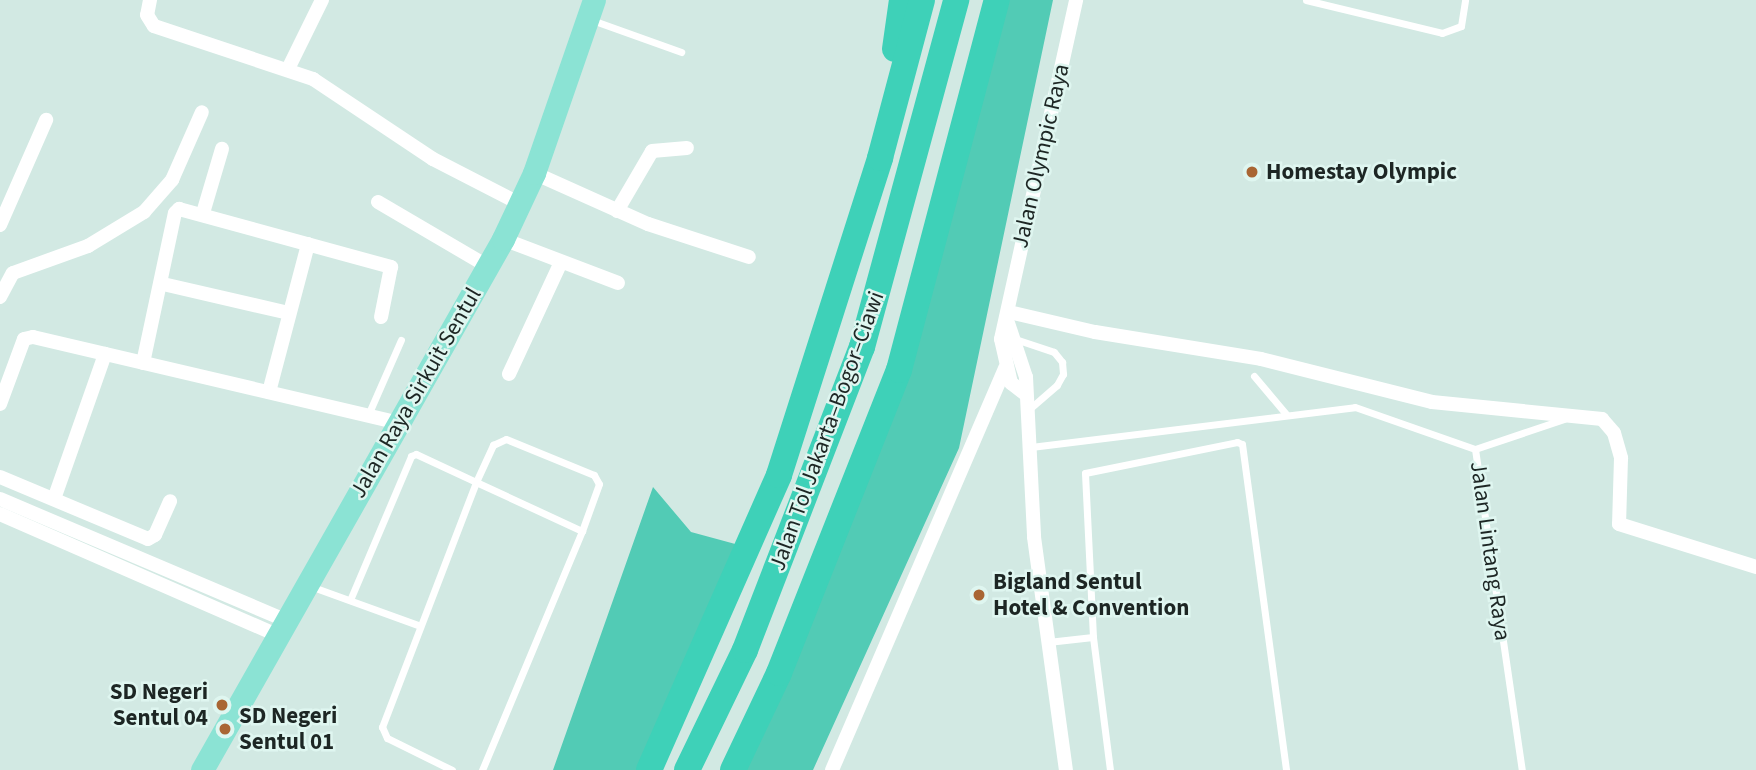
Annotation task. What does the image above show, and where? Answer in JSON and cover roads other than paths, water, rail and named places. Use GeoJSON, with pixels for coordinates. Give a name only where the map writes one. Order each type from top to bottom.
{"type":"FeatureCollection","features":[{"type":"Feature","properties":{"kind":"highway"},"geometry":{"type":"LineString","coordinates":[[880,158],[902,0]]}},
{"type":"Feature","properties":{"kind":"highway"},"geometry":{"type":"LineString","coordinates":[[649,770],[779,475],[880,158],[922,0]]}},
{"type":"Feature","properties":{"kind":"highway","name":"Jalan Tol Jakarta–Bogor–Ciawi"},"geometry":{"type":"LineString","coordinates":[[687,770],[745,650],[862,346],[956,0]]}},
{"type":"Feature","properties":{"kind":"highway","name":"Jalan Tol Jakarta–Bogor–Ciawi"},"geometry":{"type":"LineString","coordinates":[[733,770],[779,673],[898,370],[952,182],[997,0]]}},
{"type":"Feature","properties":{"kind":"main road","name":"Jalan Raya Sirkuit Sentul"},"geometry":{"type":"LineString","coordinates":[[202,770],[503,239],[534,173],[591,9]]}},
{"type":"Feature","properties":{"kind":"street"},"geometry":{"type":"LineString","coordinates":[[150,0],[147,15],[154,26],[288,69],[354,103],[433,159],[520,204]]}},
{"type":"Feature","properties":{"kind":"street"},"geometry":{"type":"LineString","coordinates":[[288,69],[322,0]]}},
{"type":"Feature","properties":{"kind":"street","name":"Jalan Olympic Raya"},"geometry":{"type":"LineString","coordinates":[[1009,318],[1076,0]]}},
{"type":"Feature","properties":{"kind":"street"},"geometry":{"type":"LineString","coordinates":[[0,297],[7,269],[88,246],[144,212],[172,180],[202,112]]}},
{"type":"Feature","properties":{"kind":"street"},"geometry":{"type":"LineString","coordinates":[[0,225],[46,121]]}},
{"type":"Feature","properties":{"kind":"street"},"geometry":{"type":"LineString","coordinates":[[617,211],[652,151],[687,148]]}},
{"type":"Feature","properties":{"kind":"street"},"geometry":{"type":"LineString","coordinates":[[204,213],[222,149]]}},
{"type":"Feature","properties":{"kind":"street"},"geometry":{"type":"LineString","coordinates":[[534,173],[617,211],[749,257]]}},
{"type":"Feature","properties":{"kind":"street"},"geometry":{"type":"LineString","coordinates":[[378,202],[487,266]]}},
{"type":"Feature","properties":{"kind":"street"},"geometry":{"type":"LineString","coordinates":[[143,363],[163,284],[174,213],[179,209],[204,213],[391,267],[381,317]]}},
{"type":"Feature","properties":{"kind":"street"},"geometry":{"type":"LineString","coordinates":[[503,239],[618,283]]}},
{"type":"Feature","properties":{"kind":"street"},"geometry":{"type":"LineString","coordinates":[[269,392],[309,244]]}},
{"type":"Feature","properties":{"kind":"street"},"geometry":{"type":"LineString","coordinates":[[509,374],[561,262]]}},
{"type":"Feature","properties":{"kind":"street"},"geometry":{"type":"LineString","coordinates":[[163,284],[289,313]]}},
{"type":"Feature","properties":{"kind":"street"},"geometry":{"type":"LineString","coordinates":[[832,770],[1005,368],[1009,318],[1261,359],[1432,402],[1522,413],[1582,414],[1602,419],[1619,446],[1619,524],[1756,568]]}},
{"type":"Feature","properties":{"kind":"street"},"geometry":{"type":"LineString","coordinates":[[1,398],[27,337],[401,423]]}},
{"type":"Feature","properties":{"kind":"street"},"geometry":{"type":"LineString","coordinates":[[1008,338],[1026,377],[1024,393],[1031,447],[1034,537],[1066,770]]}},
{"type":"Feature","properties":{"kind":"street"},"geometry":{"type":"LineString","coordinates":[[54,499],[105,354]]}},
{"type":"Feature","properties":{"kind":"street"},"geometry":{"type":"LineString","coordinates":[[1005,368],[1011,383],[1024,393]]}},
{"type":"Feature","properties":{"kind":"street"},"geometry":{"type":"LineString","coordinates":[[0,477],[148,539],[155,535],[170,501]]}},
{"type":"Feature","properties":{"kind":"street"},"geometry":{"type":"LineString","coordinates":[[0,499],[281,627]]}},
{"type":"Feature","properties":{"kind":"street"},"geometry":{"type":"LineString","coordinates":[[0,514],[281,627]]}},
{"type":"Feature","properties":{"kind":"lane"},"geometry":{"type":"LineString","coordinates":[[1306,0],[1442,33],[1461,26],[1465,0]]}},
{"type":"Feature","properties":{"kind":"lane"},"geometry":{"type":"LineString","coordinates":[[591,9],[681,52]]}},
{"type":"Feature","properties":{"kind":"lane"},"geometry":{"type":"LineString","coordinates":[[1008,338],[1054,352],[1062,362],[1063,374],[1057,385],[1028,410]]}},
{"type":"Feature","properties":{"kind":"lane"},"geometry":{"type":"LineString","coordinates":[[368,415],[401,340]]}},
{"type":"Feature","properties":{"kind":"lane"},"geometry":{"type":"LineString","coordinates":[[1254,376],[1286,414]]}},
{"type":"Feature","properties":{"kind":"lane","name":"Jalan Lintang Raya"},"geometry":{"type":"LineString","coordinates":[[1031,447],[1355,407],[1475,449],[1522,770]]}},
{"type":"Feature","properties":{"kind":"lane"},"geometry":{"type":"LineString","coordinates":[[1475,449],[1582,414]]}},
{"type":"Feature","properties":{"kind":"lane"},"geometry":{"type":"LineString","coordinates":[[452,770],[387,738],[382,727],[418,625],[476,482],[499,439],[594,475],[599,484],[482,770]]}},
{"type":"Feature","properties":{"kind":"lane"},"geometry":{"type":"LineString","coordinates":[[1110,770],[1093,637],[1085,473],[1232,442],[1242,444],[1286,770]]}},
{"type":"Feature","properties":{"kind":"lane"},"geometry":{"type":"LineString","coordinates":[[350,600],[411,456],[420,454],[582,531]]}},
{"type":"Feature","properties":{"kind":"lane"},"geometry":{"type":"LineString","coordinates":[[306,584],[418,625]]}},
{"type":"Feature","properties":{"kind":"lane"},"geometry":{"type":"LineString","coordinates":[[1048,642],[1093,637]]}},
{"type":"Feature","properties":{"kind":"place","name":"Homestay Olympic"},"geometry":{"type":"Point","coordinates":[1252,172]}},
{"type":"Feature","properties":{"kind":"place","name":"Bigland Sentul Hotel & Convention"},"geometry":{"type":"Point","coordinates":[979,595]}},
{"type":"Feature","properties":{"kind":"place","name":"SD Negeri Sentul 04"},"geometry":{"type":"Point","coordinates":[222,705]}},
{"type":"Feature","properties":{"kind":"place","name":"SD Negeri Sentul 01"},"geometry":{"type":"Point","coordinates":[225,729]}}]}
